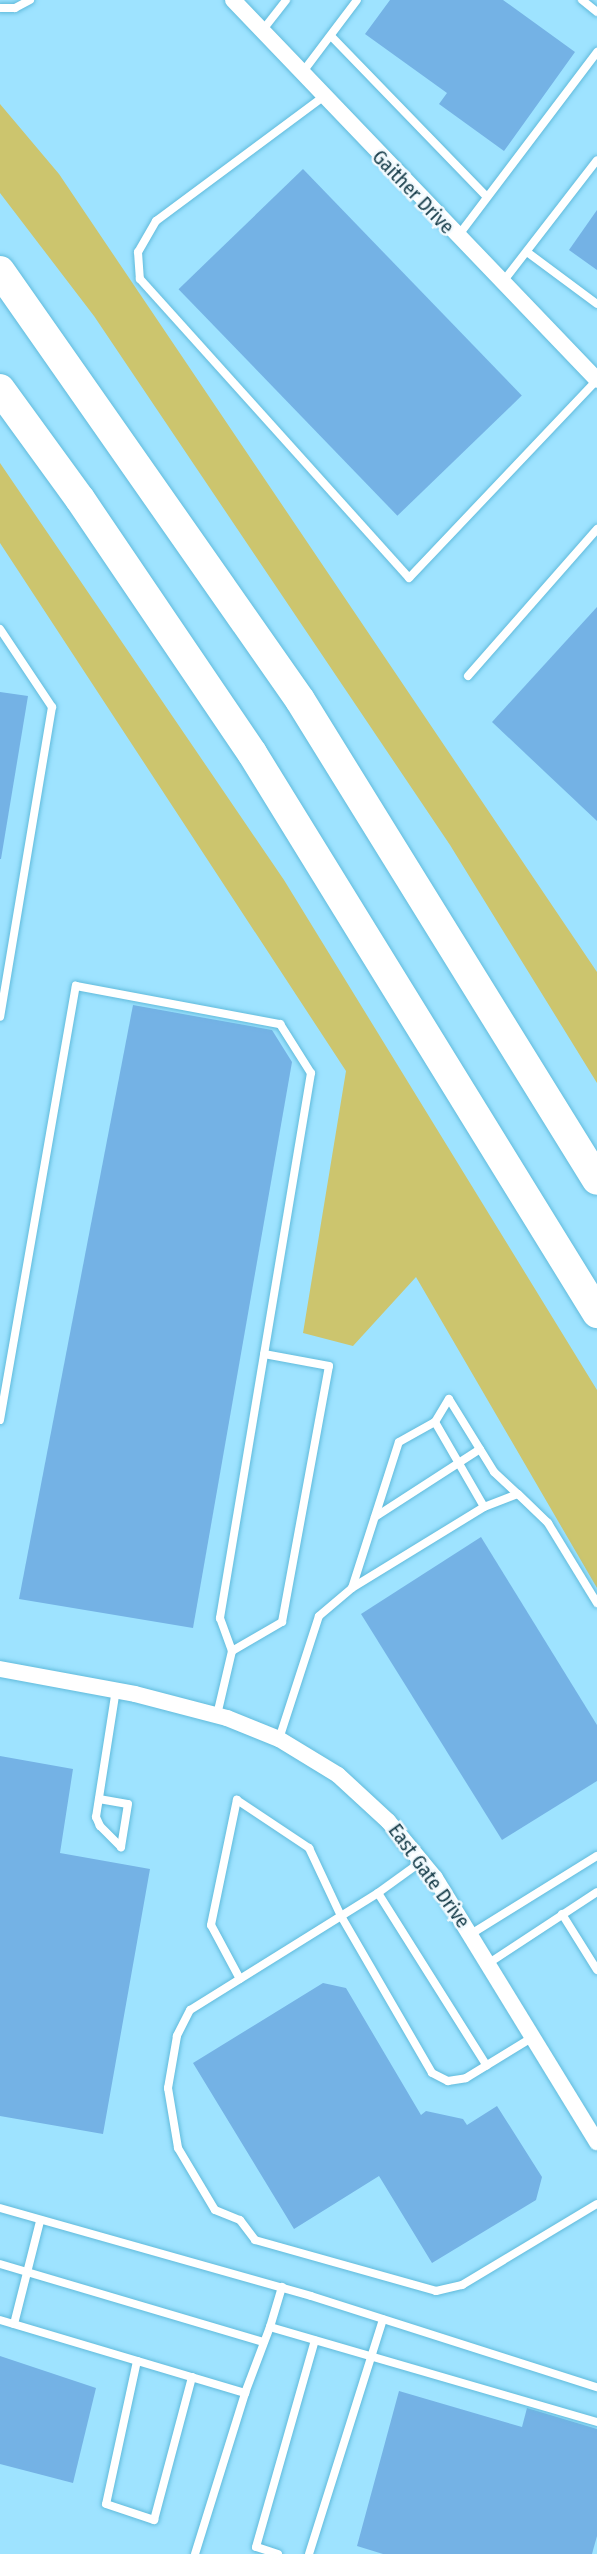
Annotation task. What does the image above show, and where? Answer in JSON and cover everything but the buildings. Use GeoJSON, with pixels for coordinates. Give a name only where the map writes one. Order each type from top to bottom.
{"type":"FeatureCollection","features":[{"type":"Feature","properties":{"kind":"highway"},"geometry":{"type":"LineString","coordinates":[[0,271],[300,700],[597,1180]]}},
{"type":"Feature","properties":{"kind":"highway"},"geometry":{"type":"LineString","coordinates":[[0,389],[107,538],[252,753],[597,1313]]}},
{"type":"Feature","properties":{"kind":"street","name":"Gaither Drive"},"geometry":{"type":"LineString","coordinates":[[233,0],[457,238],[597,380]]}},
{"type":"Feature","properties":{"kind":"street","name":"East Gate Drive"},"geometry":{"type":"LineString","coordinates":[[0,1669],[116,1690],[217,1715],[279,1738],[329,1769],[364,1796],[422,1861],[471,1934],[597,2142]]}},
{"type":"Feature","properties":{"kind":"lane"},"geometry":{"type":"LineString","coordinates":[[0,8],[15,8],[30,0]]}},
{"type":"Feature","properties":{"kind":"lane"},"geometry":{"type":"LineString","coordinates":[[262,32],[286,0]]}},
{"type":"Feature","properties":{"kind":"lane"},"geometry":{"type":"LineString","coordinates":[[301,74],[357,0]]}},
{"type":"Feature","properties":{"kind":"lane"},"geometry":{"type":"LineString","coordinates":[[582,0],[597,12]]}},
{"type":"Feature","properties":{"kind":"lane"},"geometry":{"type":"LineString","coordinates":[[331,36],[487,197]]}},
{"type":"Feature","properties":{"kind":"lane"},"geometry":{"type":"LineString","coordinates":[[457,238],[597,52]]}},
{"type":"Feature","properties":{"kind":"lane"},"geometry":{"type":"LineString","coordinates":[[323,97],[156,221],[138,252],[140,279],[409,578],[597,380]]}},
{"type":"Feature","properties":{"kind":"lane"},"geometry":{"type":"LineString","coordinates":[[501,283],[597,160]]}},
{"type":"Feature","properties":{"kind":"lane"},"geometry":{"type":"LineString","coordinates":[[527,252],[597,304]]}},
{"type":"Feature","properties":{"kind":"lane"},"geometry":{"type":"LineString","coordinates":[[468,676],[597,529]]}},
{"type":"Feature","properties":{"kind":"lane"},"geometry":{"type":"LineString","coordinates":[[0,629],[52,707],[0,1017]]}},
{"type":"Feature","properties":{"kind":"lane"},"geometry":{"type":"LineString","coordinates":[[0,1420],[76,986],[280,1024],[311,1073],[220,1618],[232,1651],[217,1715]]}},
{"type":"Feature","properties":{"kind":"lane"},"geometry":{"type":"LineString","coordinates":[[232,1651],[282,1622],[329,1366],[264,1354]]}},
{"type":"Feature","properties":{"kind":"lane"},"geometry":{"type":"LineString","coordinates":[[352,1588],[399,1442],[435,1422],[449,1399],[494,1472],[548,1523],[597,1603]]}},
{"type":"Feature","properties":{"kind":"lane"},"geometry":{"type":"LineString","coordinates":[[435,1422],[484,1508]]}},
{"type":"Feature","properties":{"kind":"lane"},"geometry":{"type":"LineString","coordinates":[[375,1517],[480,1449]]}},
{"type":"Feature","properties":{"kind":"lane"},"geometry":{"type":"LineString","coordinates":[[279,1738],[319,1616],[352,1588],[484,1508],[518,1494]]}},
{"type":"Feature","properties":{"kind":"lane"},"geometry":{"type":"LineString","coordinates":[[99,1799],[129,1804],[121,1847],[100,1826],[96,1816],[116,1690]]}},
{"type":"Feature","properties":{"kind":"lane"},"geometry":{"type":"LineString","coordinates":[[240,1979],[211,1925],[237,1800],[309,1848],[341,1916],[432,2073],[448,2081],[466,2078],[533,2037]]}},
{"type":"Feature","properties":{"kind":"lane"},"geometry":{"type":"LineString","coordinates":[[471,1934],[597,1856]]}},
{"type":"Feature","properties":{"kind":"lane"},"geometry":{"type":"LineString","coordinates":[[422,1861],[378,1893],[190,2010],[177,2036],[168,2088],[178,2148],[215,2210],[240,2220],[255,2240],[436,2291],[462,2284],[597,2204]]}},
{"type":"Feature","properties":{"kind":"lane"},"geometry":{"type":"LineString","coordinates":[[489,1963],[597,1892]]}},
{"type":"Feature","properties":{"kind":"lane"},"geometry":{"type":"LineString","coordinates":[[378,1893],[487,2066]]}},
{"type":"Feature","properties":{"kind":"lane"},"geometry":{"type":"LineString","coordinates":[[562,1914],[597,1970]]}},
{"type":"Feature","properties":{"kind":"lane"},"geometry":{"type":"LineString","coordinates":[[0,2208],[282,2287],[597,2387]]}},
{"type":"Feature","properties":{"kind":"lane"},"geometry":{"type":"LineString","coordinates":[[14,2324],[40,2221]]}},
{"type":"Feature","properties":{"kind":"lane"},"geometry":{"type":"LineString","coordinates":[[0,2264],[264,2342]]}},
{"type":"Feature","properties":{"kind":"lane"},"geometry":{"type":"LineString","coordinates":[[195,2554],[245,2393],[270,2328],[282,2287]]}},
{"type":"Feature","properties":{"kind":"lane"},"geometry":{"type":"LineString","coordinates":[[309,2554],[383,2319]]}},
{"type":"Feature","properties":{"kind":"lane"},"geometry":{"type":"LineString","coordinates":[[0,2320],[245,2393]]}},
{"type":"Feature","properties":{"kind":"lane"},"geometry":{"type":"LineString","coordinates":[[270,2328],[597,2422]]}},
{"type":"Feature","properties":{"kind":"lane"},"geometry":{"type":"LineString","coordinates":[[278,2554],[256,2547],[315,2340]]}},
{"type":"Feature","properties":{"kind":"lane"},"geometry":{"type":"LineString","coordinates":[[137,2361],[106,2504],[154,2520],[192,2377]]}},
{"type":"Feature","properties":{"kind":"shaded area"},"geometry":{"type":"Polygon","coordinates":[[[0,104],[59,174],[597,972],[597,1083],[450,845],[94,316],[0,193],[0,104]]]}},
{"type":"Feature","properties":{"kind":"shaded area"},"geometry":{"type":"Polygon","coordinates":[[[0,463],[284,880],[597,1390],[597,1588],[416,1277],[353,1346],[303,1333],[346,1071],[0,543],[0,463]]]}}]}
